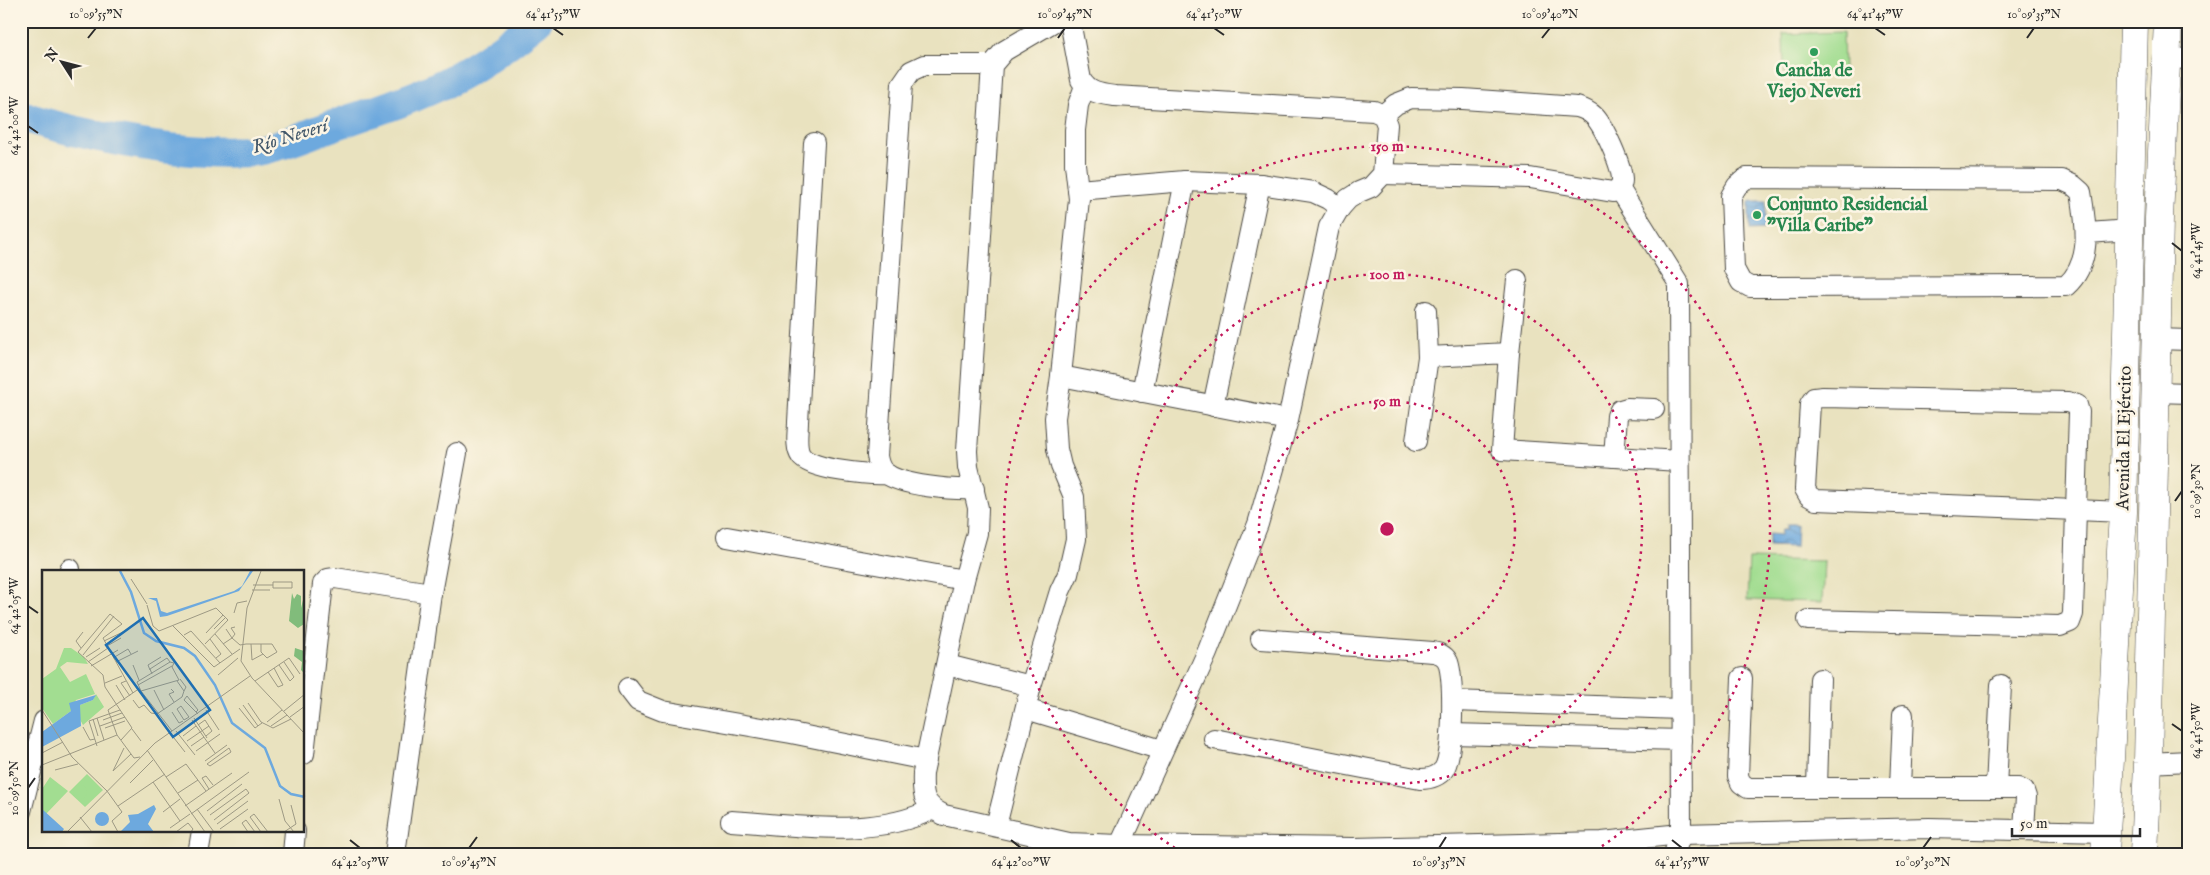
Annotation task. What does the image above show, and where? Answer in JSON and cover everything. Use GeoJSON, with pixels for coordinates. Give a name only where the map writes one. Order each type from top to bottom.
{"type":"FeatureCollection","features":[{"type":"Feature","properties":{"kind":"street"},"geometry":{"type":"LineString","coordinates":[[1055,21],[1004,51],[992,65],[967,452],[968,467],[977,497],[979,520],[964,580],[926,760],[922,792],[933,808],[944,815],[996,826],[1069,848],[1120,845],[1353,848],[1602,842],[1680,834],[1929,828],[2024,830],[2106,843]]}},
{"type":"Feature","properties":{"kind":"street"},"geometry":{"type":"LineString","coordinates":[[1070,21],[1079,72],[1085,86],[1094,93],[1115,96],[1374,111],[1383,115],[1387,124],[1384,174],[1371,187],[1358,192],[1333,217],[1326,237],[1288,420],[1258,524],[1207,653],[1120,845]]}},
{"type":"Feature","properties":{"kind":"street","name":"Avenida El Ejército"},"geometry":{"type":"LineString","coordinates":[[2106,843],[2123,512],[2134,21]]}},
{"type":"Feature","properties":{"kind":"street","name":"Avenida El Ejército"},"geometry":{"type":"LineString","coordinates":[[2144,854],[2148,763],[2156,339],[2177,58],[2168,21]]}},
{"type":"Feature","properties":{"kind":"street"},"geometry":{"type":"LineString","coordinates":[[887,474],[880,466],[877,456],[902,84],[911,70],[924,65],[992,65]]}},
{"type":"Feature","properties":{"kind":"street"},"geometry":{"type":"LineString","coordinates":[[996,826],[1031,686],[1060,591],[1068,574],[1076,539],[1074,497],[1060,466],[1054,418],[1061,376],[1079,199],[1075,164],[1075,130],[1078,105],[1085,86]]}},
{"type":"Feature","properties":{"kind":"street"},"geometry":{"type":"LineString","coordinates":[[1383,115],[1396,104],[1411,98],[1463,98],[1584,109],[1596,118],[1600,124],[1618,162],[1622,180],[1619,188],[1613,192],[1530,178],[1384,174]]}},
{"type":"Feature","properties":{"kind":"street"},"geometry":{"type":"LineString","coordinates":[[814,143],[798,422],[798,451],[802,459],[810,463],[850,473],[887,474],[905,481],[942,488],[974,489]]}},
{"type":"Feature","properties":{"kind":"street"},"geometry":{"type":"LineString","coordinates":[[1746,178],[2062,180],[2073,185],[2081,192],[2088,233],[2081,267],[2075,278],[2066,286],[1750,287],[1741,282],[1734,269],[1731,196],[1737,186],[1746,178]]}},
{"type":"Feature","properties":{"kind":"street"},"geometry":{"type":"LineString","coordinates":[[1078,190],[1185,181],[1260,184],[1313,192],[1340,208]]}},
{"type":"Feature","properties":{"kind":"street"},"geometry":{"type":"LineString","coordinates":[[1142,392],[1185,181]]}},
{"type":"Feature","properties":{"kind":"street"},"geometry":{"type":"LineString","coordinates":[[1213,406],[1260,184]]}},
{"type":"Feature","properties":{"kind":"street"},"geometry":{"type":"LineString","coordinates":[[1619,188],[1679,284],[1681,740],[1680,834],[1674,854]]}},
{"type":"Feature","properties":{"kind":"street"},"geometry":{"type":"LineString","coordinates":[[2088,233],[2130,230]]}},
{"type":"Feature","properties":{"kind":"street"},"geometry":{"type":"LineString","coordinates":[[1517,280],[1509,353],[1502,450],[1680,461]]}},
{"type":"Feature","properties":{"kind":"street"},"geometry":{"type":"LineString","coordinates":[[1416,441],[1428,357],[1426,311]]}},
{"type":"Feature","properties":{"kind":"street"},"geometry":{"type":"LineString","coordinates":[[2156,339],[2189,340]]}},
{"type":"Feature","properties":{"kind":"street"},"geometry":{"type":"LineString","coordinates":[[1428,357],[1509,353]]}},
{"type":"Feature","properties":{"kind":"street"},"geometry":{"type":"LineString","coordinates":[[1061,376],[1288,420]]}},
{"type":"Feature","properties":{"kind":"street"},"geometry":{"type":"LineString","coordinates":[[2155,392],[2189,393]]}},
{"type":"Feature","properties":{"kind":"street"},"geometry":{"type":"LineString","coordinates":[[1808,620],[2060,626],[2070,622],[2073,614],[2076,510],[2079,412],[2077,405],[2068,402],[1814,398],[1810,404],[1805,489],[1809,496],[1816,500],[2076,510],[2123,512]]}},
{"type":"Feature","properties":{"kind":"street"},"geometry":{"type":"LineString","coordinates":[[1614,457],[1617,416],[1620,410],[1627,408],[1654,408]]}},
{"type":"Feature","properties":{"kind":"street"},"geometry":{"type":"LineString","coordinates":[[395,854],[430,593],[457,453]]}},
{"type":"Feature","properties":{"kind":"street"},"geometry":{"type":"LineString","coordinates":[[727,537],[964,580]]}},
{"type":"Feature","properties":{"kind":"street"},"geometry":{"type":"LineString","coordinates":[[305,745],[323,584],[328,579],[335,578],[430,593]]}},
{"type":"Feature","properties":{"kind":"street"},"geometry":{"type":"LineString","coordinates":[[1214,739],[1420,780],[1432,779],[1444,768],[1451,734],[1453,701],[1448,661],[1442,654],[1261,639]]}},
{"type":"Feature","properties":{"kind":"street"},"geometry":{"type":"LineString","coordinates":[[947,665],[1031,686]]}},
{"type":"Feature","properties":{"kind":"street"},"geometry":{"type":"LineString","coordinates":[[1742,678],[1738,776],[1741,783],[1748,788],[2018,788],[2024,791],[2026,797],[2024,830]]}},
{"type":"Feature","properties":{"kind":"street"},"geometry":{"type":"LineString","coordinates":[[1817,788],[1820,679]]}},
{"type":"Feature","properties":{"kind":"street"},"geometry":{"type":"LineString","coordinates":[[1996,788],[2002,684]]}},
{"type":"Feature","properties":{"kind":"street"},"geometry":{"type":"LineString","coordinates":[[628,688],[638,701],[663,711],[791,733],[926,760]]}},
{"type":"Feature","properties":{"kind":"street"},"geometry":{"type":"LineString","coordinates":[[1453,701],[1680,708]]}},
{"type":"Feature","properties":{"kind":"street"},"geometry":{"type":"LineString","coordinates":[[1026,709],[1162,750]]}},
{"type":"Feature","properties":{"kind":"street"},"geometry":{"type":"LineString","coordinates":[[1900,787],[1903,715]]}},
{"type":"Feature","properties":{"kind":"street"},"geometry":{"type":"LineString","coordinates":[[21,811],[42,729]]}},
{"type":"Feature","properties":{"kind":"street"},"geometry":{"type":"LineString","coordinates":[[1451,734],[1681,740]]}},
{"type":"Feature","properties":{"kind":"street"},"geometry":{"type":"LineString","coordinates":[[2148,763],[2189,761]]}},
{"type":"Feature","properties":{"kind":"street"},"geometry":{"type":"LineString","coordinates":[[731,821],[856,828],[902,821],[933,808]]}},
{"type":"Feature","properties":{"kind":"street"},"geometry":{"type":"LineString","coordinates":[[198,854],[202,832]]}},
{"type":"Feature","properties":{"kind":"street"},"geometry":{"type":"LineString","coordinates":[[292,854],[295,832]]}},
{"type":"Feature","properties":{"kind":"green space","name":"Cancha de Viejo Neveri"},"geometry":{"type":"Polygon","coordinates":[[[1843,32],[1844,71],[1784,73],[1783,34],[1843,32]]]}},
{"type":"Feature","properties":{"kind":"green space"},"geometry":{"type":"Polygon","coordinates":[[[1749,559],[1824,561],[1822,602],[1747,600],[1749,559]]]}},
{"type":"Feature","properties":{"kind":"water","name":"Conjunto Residencial \"Villa Caribe\""},"geometry":{"type":"Polygon","coordinates":[[[1749,201],[1766,201],[1765,229],[1749,230],[1749,201]]]}},
{"type":"Feature","properties":{"kind":"water"},"geometry":{"type":"Polygon","coordinates":[[[1787,524],[1797,524],[1796,547],[1769,546],[1769,534],[1781,535],[1782,529],[1787,529],[1787,524]]]}},
{"type":"Feature","properties":{"kind":"waterway","name":"Río Neverí"},"geometry":{"type":"LineString","coordinates":[[21,116],[100,137],[157,147],[212,152],[261,150],[375,111],[435,88],[484,61],[537,21]]}},
{"type":"Feature","properties":{"kind":"place","name":"Cancha de Viejo Neveri"},"geometry":{"type":"Point","coordinates":[1814,52]}},
{"type":"Feature","properties":{"kind":"place","name":"Conjunto Residencial \"Villa Caribe\""},"geometry":{"type":"Point","coordinates":[1757,215]}}]}
